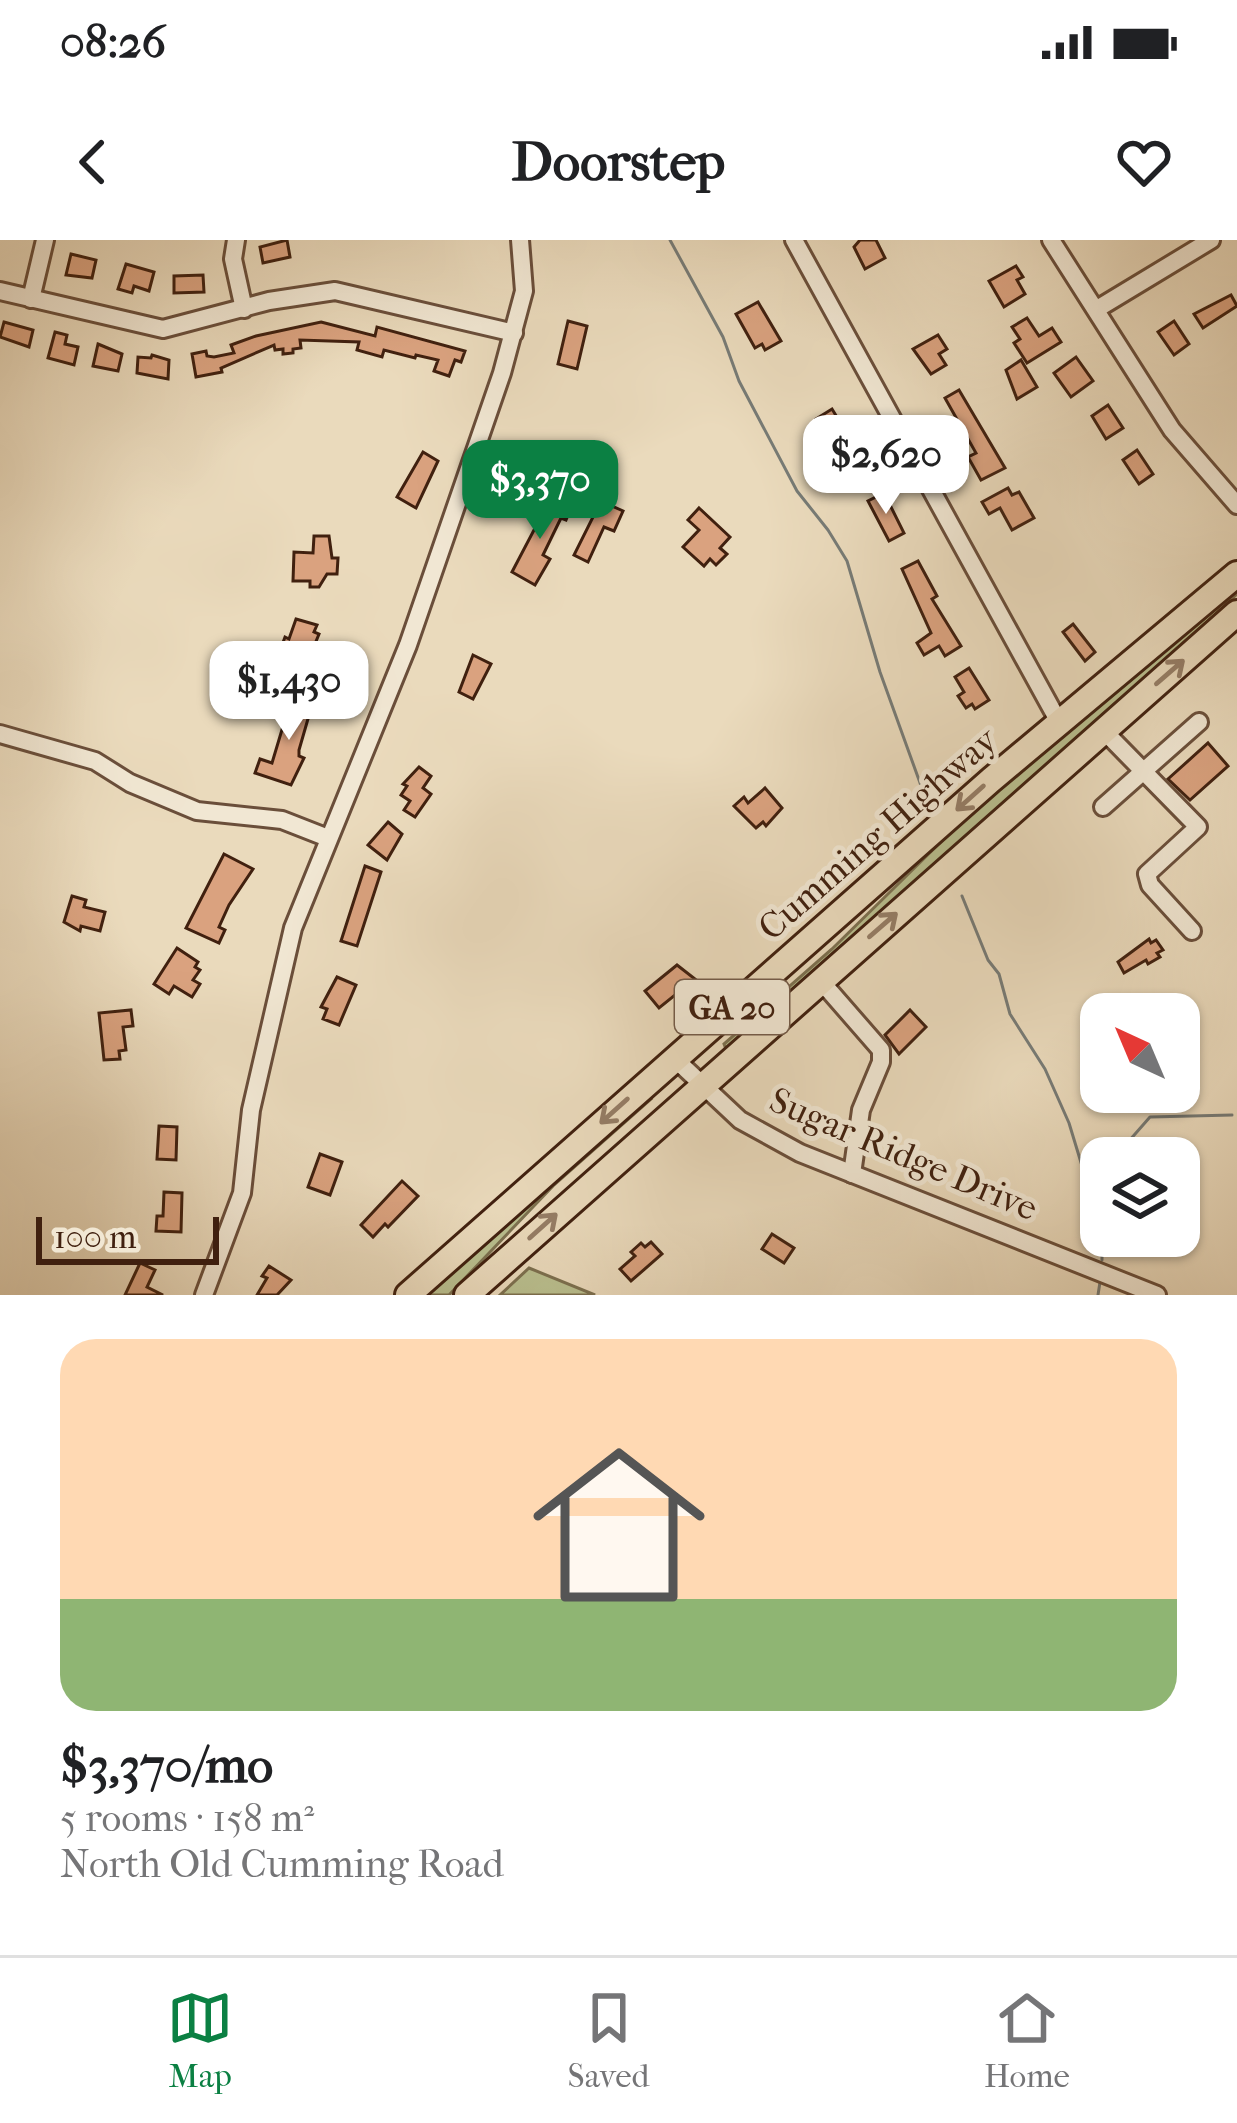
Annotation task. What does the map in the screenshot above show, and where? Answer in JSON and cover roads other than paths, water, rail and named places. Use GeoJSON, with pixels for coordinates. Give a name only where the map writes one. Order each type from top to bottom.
{"type":"FeatureCollection","features":[{"type":"Feature","properties":{"kind":"highway","name":"Cumming Highway"},"geometry":{"type":"LineString","coordinates":[[408,1295],[674,1058],[1237,574]]}},
{"type":"Feature","properties":{"kind":"highway","name":"Cumming Highway"},"geometry":{"type":"LineString","coordinates":[[467,1295],[1237,613]]}},
{"type":"Feature","properties":{"kind":"street"},"geometry":{"type":"LineString","coordinates":[[31,299],[45,240]]}},
{"type":"Feature","properties":{"kind":"street"},"geometry":{"type":"LineString","coordinates":[[236,240],[233,259],[244,309]]}},
{"type":"Feature","properties":{"kind":"street"},"geometry":{"type":"LineString","coordinates":[[204,1295],[242,1193],[251,1110],[292,928],[430,584],[514,333],[524,291],[520,240]]}},
{"type":"Feature","properties":{"kind":"street"},"geometry":{"type":"LineString","coordinates":[[794,240],[1060,724]]}},
{"type":"Feature","properties":{"kind":"street"},"geometry":{"type":"LineString","coordinates":[[1051,240],[1172,430],[1237,505]]}},
{"type":"Feature","properties":{"kind":"street"},"geometry":{"type":"LineString","coordinates":[[1097,309],[1211,240]]}},
{"type":"Feature","properties":{"kind":"street"},"geometry":{"type":"LineString","coordinates":[[0,291],[164,329],[335,291],[514,333]]}},
{"type":"Feature","properties":{"kind":"street"},"geometry":{"type":"LineString","coordinates":[[1103,807],[1199,722]]}},
{"type":"Feature","properties":{"kind":"street"},"geometry":{"type":"LineString","coordinates":[[1103,730],[1198,827],[1147,874],[1150,885],[1192,932]]}},
{"type":"Feature","properties":{"kind":"street"},"geometry":{"type":"LineString","coordinates":[[0,734],[95,761],[130,783],[197,811],[282,820],[328,838]]}},
{"type":"Feature","properties":{"kind":"street"},"geometry":{"type":"LineString","coordinates":[[820,980],[881,1050],[881,1062],[861,1110],[852,1174]]}},
{"type":"Feature","properties":{"kind":"street","name":"Sugar Ridge Drive"},"geometry":{"type":"LineString","coordinates":[[674,1058],[740,1120],[770,1139],[1157,1295]]}},
{"type":"Feature","properties":{"kind":"waterway"},"geometry":{"type":"LineString","coordinates":[[670,240],[797,491],[847,561],[880,672],[928,805]]}},
{"type":"Feature","properties":{"kind":"waterway"},"geometry":{"type":"LineString","coordinates":[[962,896],[988,960],[999,974],[1010,1014],[1045,1069],[1080,1159]]}},
{"type":"Feature","properties":{"kind":"waterway"},"geometry":{"type":"LineString","coordinates":[[1132,1137],[1150,1117],[1232,1115]]}},
{"type":"Feature","properties":{"kind":"waterway"},"geometry":{"type":"LineString","coordinates":[[1098,1295],[1100,1282]]}}]}
